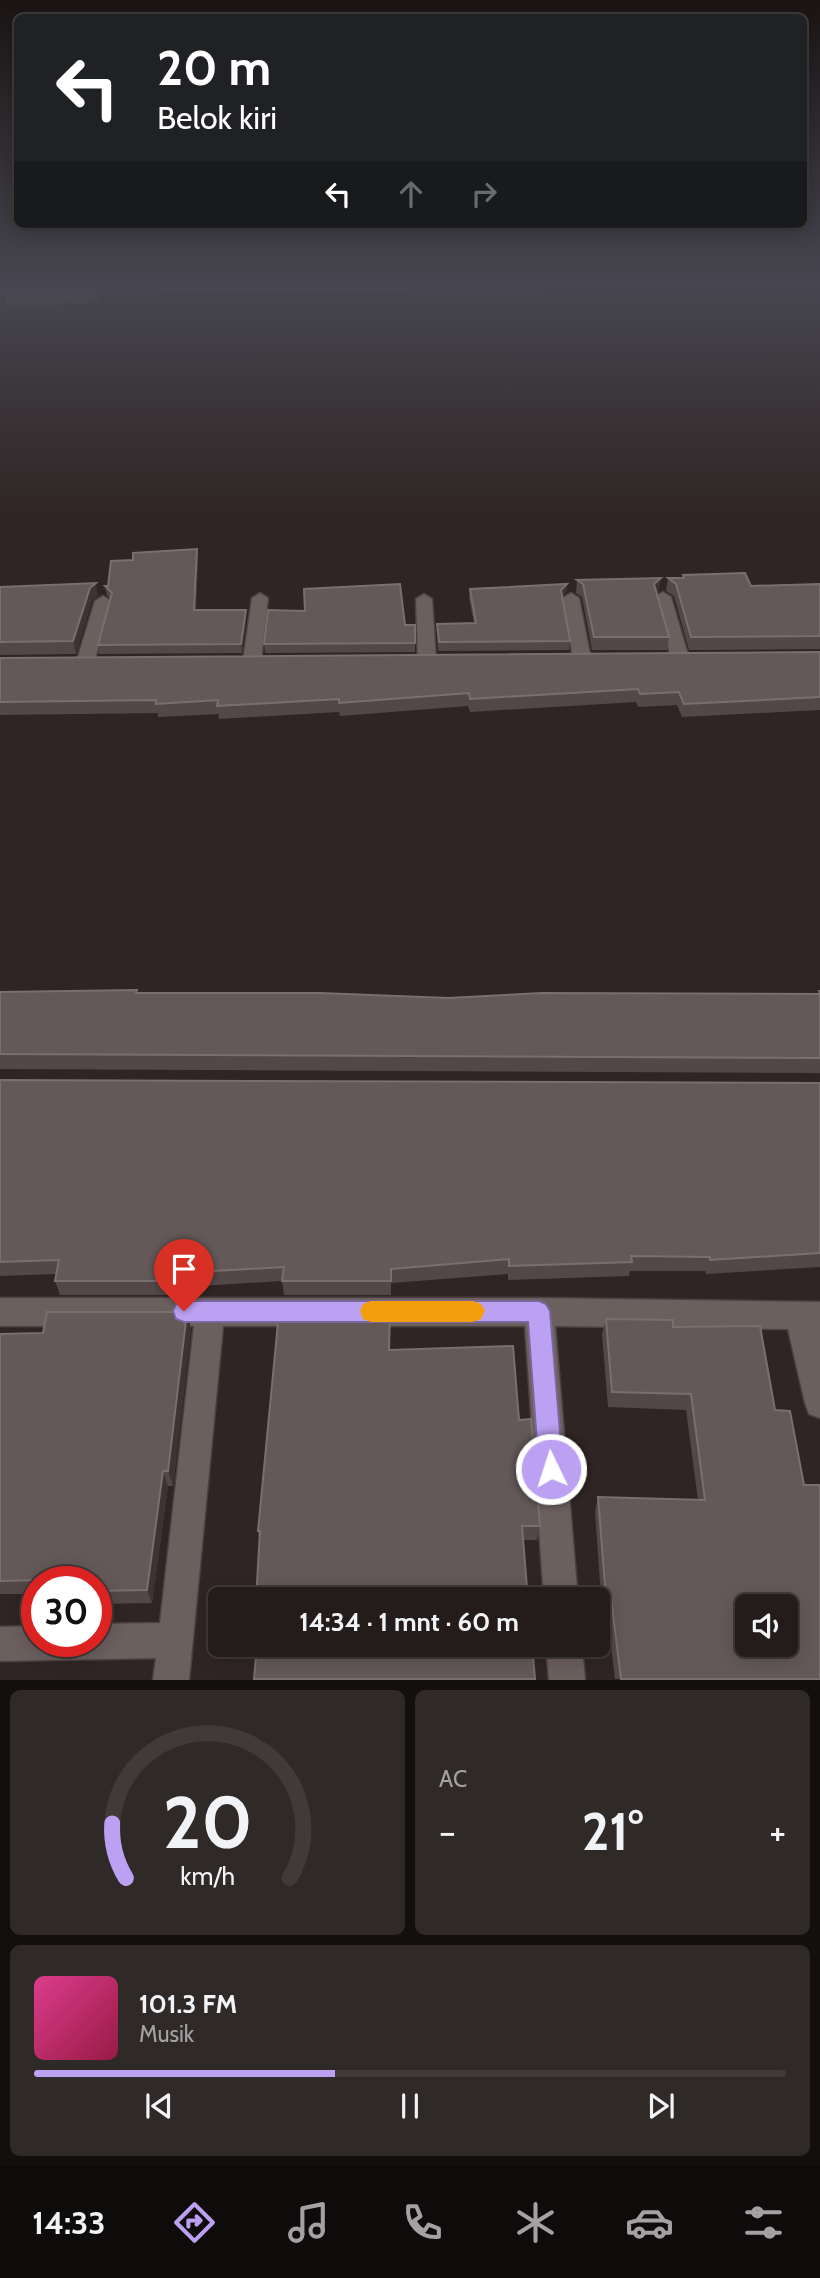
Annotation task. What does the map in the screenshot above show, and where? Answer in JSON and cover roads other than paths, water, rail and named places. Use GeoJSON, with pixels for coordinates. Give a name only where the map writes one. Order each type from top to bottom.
{"type":"FeatureCollection","features":[{"type":"Feature","properties":{"kind":"street"},"geometry":{"type":"LineString","coordinates":[[663,597],[680,658]]}},
{"type":"Feature","properties":{"kind":"street"},"geometry":{"type":"LineString","coordinates":[[252,661],[260,598]]}},
{"type":"Feature","properties":{"kind":"street"},"geometry":{"type":"LineString","coordinates":[[571,598],[583,659]]}},
{"type":"Feature","properties":{"kind":"street"},"geometry":{"type":"LineString","coordinates":[[424,599],[427,660]]}},
{"type":"Feature","properties":{"kind":"street"},"geometry":{"type":"LineString","coordinates":[[85,662],[103,601]]}},
{"type":"Feature","properties":{"kind":"street"},"geometry":{"type":"LineString","coordinates":[[171,1679],[210,1311]]}},
{"type":"Feature","properties":{"kind":"street"},"geometry":{"type":"LineString","coordinates":[[539,1311],[560,1587]]}},
{"type":"Feature","properties":{"kind":"street"},"geometry":{"type":"LineString","coordinates":[[0,1312],[539,1311],[810,1316],[820,1403]]}},
{"type":"Feature","properties":{"kind":"street"},"geometry":{"type":"LineString","coordinates":[[0,1644],[175,1640]]}},
{"type":"Feature","properties":{"kind":"street"},"geometry":{"type":"LineString","coordinates":[[565,1657],[567,1679]]}}]}
